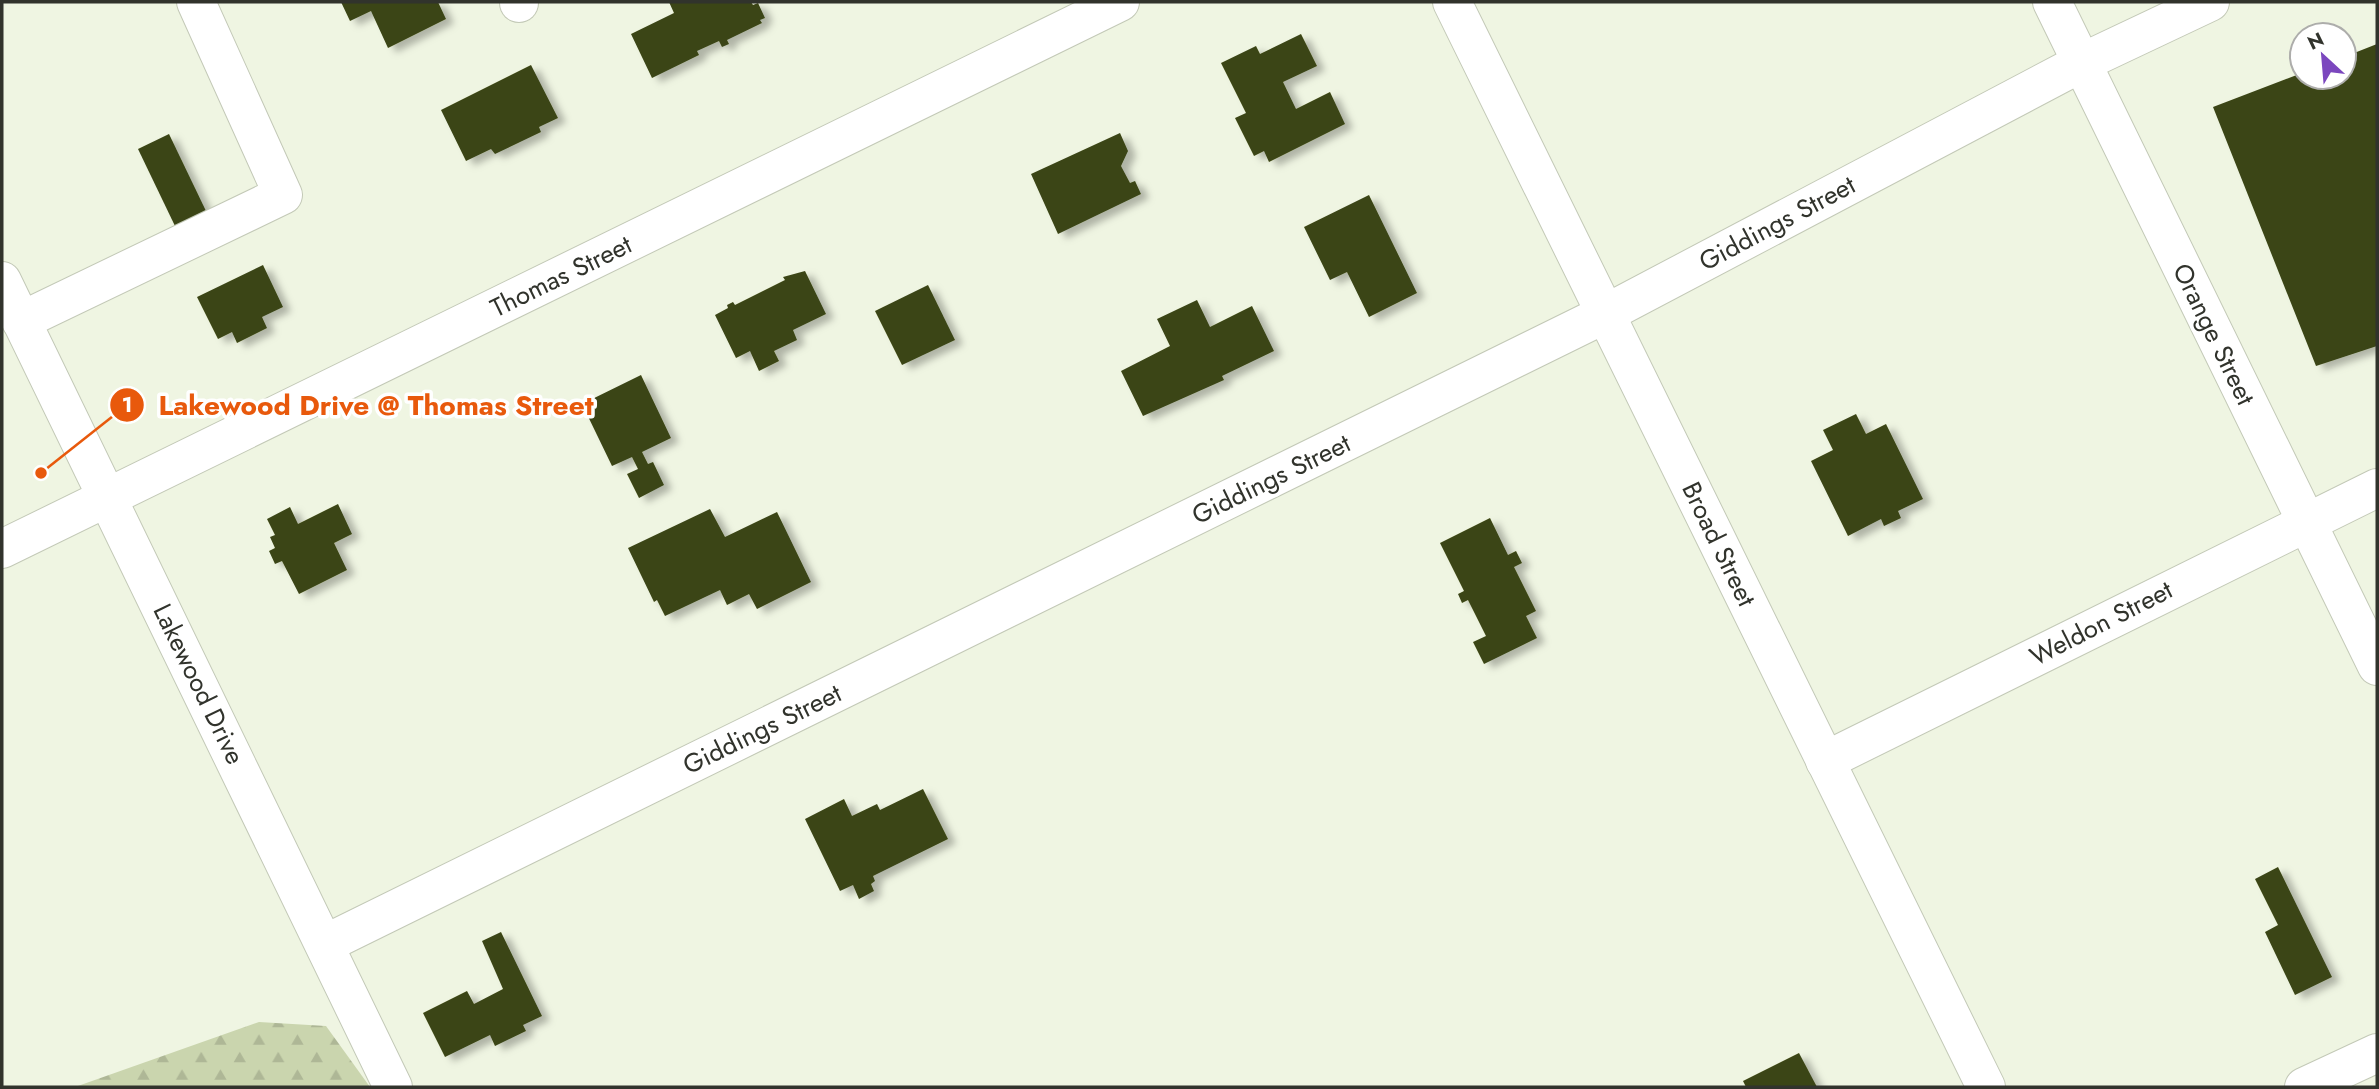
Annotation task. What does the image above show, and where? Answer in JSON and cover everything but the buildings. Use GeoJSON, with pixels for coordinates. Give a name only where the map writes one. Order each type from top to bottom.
{"type":"FeatureCollection","features":[{"type":"Feature","properties":{"kind":"street"},"geometry":{"type":"LineString","coordinates":[[21,321],[283,195],[197,2]]}},
{"type":"Feature","properties":{"kind":"street","name":"Thomas Street"},"geometry":{"type":"LineString","coordinates":[[2,549],[1119,2]]}},
{"type":"Feature","properties":{"kind":"street","name":"Broad Street"},"geometry":{"type":"LineString","coordinates":[[1452,2],[1986,1087]]}},
{"type":"Feature","properties":{"kind":"street","name":"Orange Street"},"geometry":{"type":"LineString","coordinates":[[2052,2],[2377,666]]}},
{"type":"Feature","properties":{"kind":"street","name":"Giddings Street"},"geometry":{"type":"LineString","coordinates":[[325,944],[1605,314],[2081,62],[2210,2]]}},
{"type":"Feature","properties":{"kind":"street","name":"Lakewood Drive"},"geometry":{"type":"LineString","coordinates":[[2,281],[393,1087]]}},
{"type":"Feature","properties":{"kind":"street","name":"Weldon Street"},"geometry":{"type":"LineString","coordinates":[[1825,761],[2305,521],[2377,488]]}},
{"type":"Feature","properties":{"kind":"street"},"geometry":{"type":"LineString","coordinates":[[2304,1087],[2377,1053]]}},
{"type":"Feature","properties":{"kind":"green space"},"geometry":{"type":"Polygon","coordinates":[[[259,1022],[326,1026],[370,1087],[75,1087],[259,1022]]]}},
{"type":"Feature","properties":{"kind":"place","name":"Lakewood Drive @ Thomas Street"},"geometry":{"type":"Point","coordinates":[41,473]}}]}
